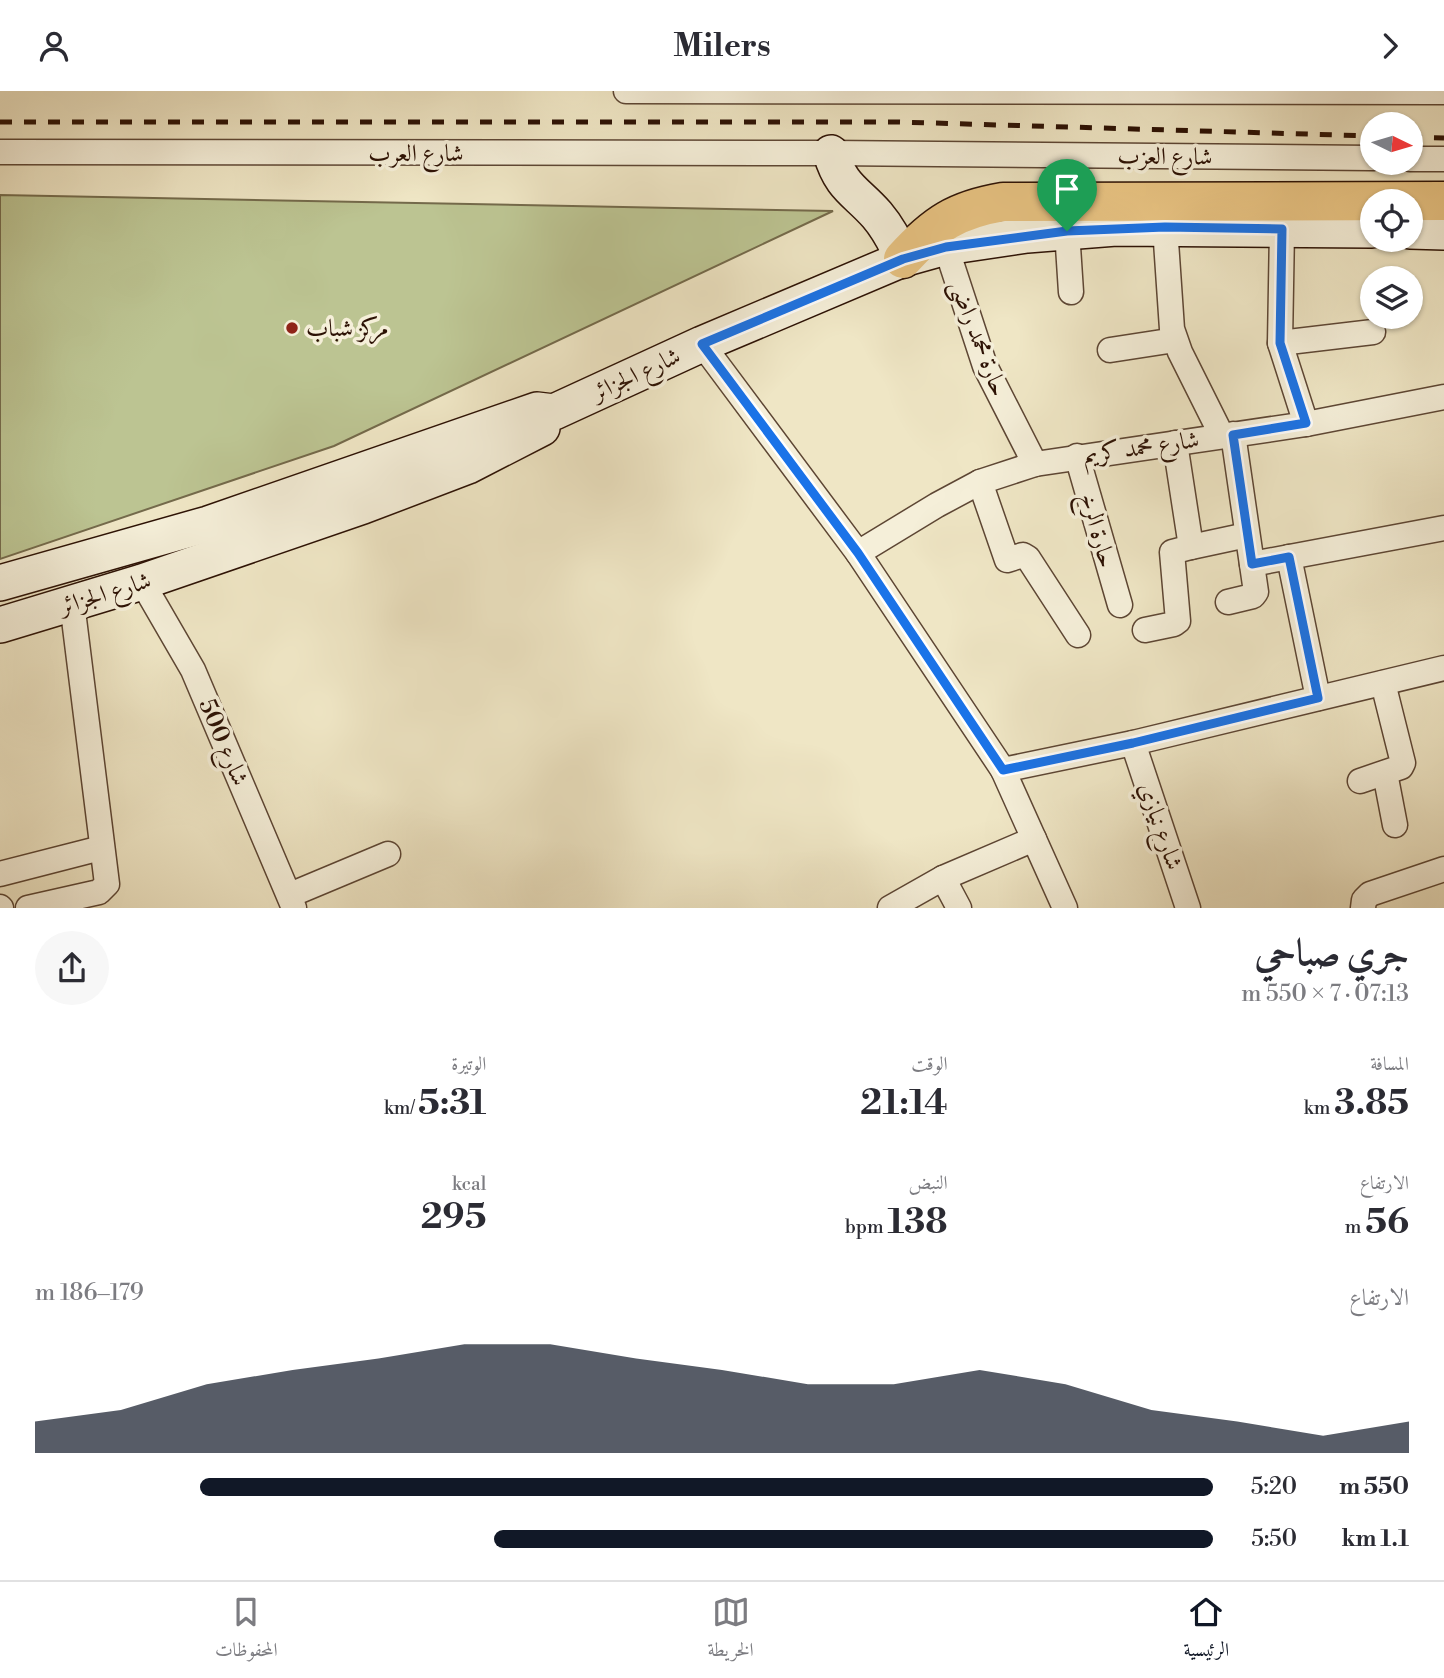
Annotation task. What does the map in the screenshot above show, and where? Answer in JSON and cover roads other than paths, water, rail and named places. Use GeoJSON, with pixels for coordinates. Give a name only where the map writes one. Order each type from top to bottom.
{"type":"FeatureCollection","features":[{"type":"Feature","properties":{"kind":"highway"},"geometry":{"type":"LineString","coordinates":[[903,259],[940,223],[971,209],[1003,202],[1444,201]]}},
{"type":"Feature","properties":{"kind":"street"},"geometry":{"type":"LineString","coordinates":[[626,91],[1444,92]]}},
{"type":"Feature","properties":{"kind":"street","name":"شارع العرب"},"geometry":{"type":"LineString","coordinates":[[0,152],[831,153]]}},
{"type":"Feature","properties":{"kind":"street"},"geometry":{"type":"LineString","coordinates":[[831,153],[840,177],[877,215],[903,259]]}},
{"type":"Feature","properties":{"kind":"street","name":"شارع العزب"},"geometry":{"type":"LineString","coordinates":[[831,153],[1360,158]]}},
{"type":"Feature","properties":{"kind":"street"},"geometry":{"type":"LineString","coordinates":[[1423,159],[1444,159]]}},
{"type":"Feature","properties":{"kind":"street"},"geometry":{"type":"LineString","coordinates":[[1165,227],[1170,317],[1175,340],[1227,435],[1252,564],[1255,596],[1228,602]]}},
{"type":"Feature","properties":{"kind":"street","name":"شارع الجزائر"},"geometry":{"type":"LineString","coordinates":[[0,583],[220,520],[537,410],[554,412],[702,344],[903,259],[946,247],[1067,231],[1165,227],[1360,230]]}},
{"type":"Feature","properties":{"kind":"street"},"geometry":{"type":"LineString","coordinates":[[1282,229],[1280,343],[1306,423]]}},
{"type":"Feature","properties":{"kind":"street"},"geometry":{"type":"LineString","coordinates":[[1067,231],[1071,292]]}},
{"type":"Feature","properties":{"kind":"street"},"geometry":{"type":"LineString","coordinates":[[1423,231],[1444,232]]}},
{"type":"Feature","properties":{"kind":"street","name":"حارة محمد راضى"},"geometry":{"type":"LineString","coordinates":[[946,247],[985,366],[1035,464]]}},
{"type":"Feature","properties":{"kind":"street"},"geometry":{"type":"LineString","coordinates":[[1280,343],[1373,332]]}},
{"type":"Feature","properties":{"kind":"street"},"geometry":{"type":"LineString","coordinates":[[1110,350],[1175,340]]}},
{"type":"Feature","properties":{"kind":"street"},"geometry":{"type":"LineString","coordinates":[[702,344],[858,553],[1003,770],[1065,908]]}},
{"type":"Feature","properties":{"kind":"street","name":"شارع محمد كريم"},"geometry":{"type":"LineString","coordinates":[[858,553],[980,482],[1035,464],[1306,423],[1444,397]]}},
{"type":"Feature","properties":{"kind":"street","name":"شارع الجزائر"},"geometry":{"type":"LineString","coordinates":[[0,625],[142,582],[339,515],[468,466],[544,427],[554,412]]}},
{"type":"Feature","properties":{"kind":"street"},"geometry":{"type":"LineString","coordinates":[[1175,443],[1191,547]]}},
{"type":"Feature","properties":{"kind":"street","name":"حارة الرخ"},"geometry":{"type":"LineString","coordinates":[[1077,456],[1120,605]]}},
{"type":"Feature","properties":{"kind":"street"},"geometry":{"type":"LineString","coordinates":[[980,482],[1007,560],[1023,555],[1028,558],[1078,635]]}},
{"type":"Feature","properties":{"kind":"street"},"geometry":{"type":"LineString","coordinates":[[1252,564],[1444,528]]}},
{"type":"Feature","properties":{"kind":"street"},"geometry":{"type":"LineString","coordinates":[[1145,630],[1178,621],[1172,552],[1247,535]]}},
{"type":"Feature","properties":{"kind":"street"},"geometry":{"type":"LineString","coordinates":[[1289,557],[1318,698]]}},
{"type":"Feature","properties":{"kind":"street","name":"شارع 500"},"geometry":{"type":"LineString","coordinates":[[142,582],[193,670],[292,902]]}},
{"type":"Feature","properties":{"kind":"street"},"geometry":{"type":"LineString","coordinates":[[28,908],[104,889],[106,881],[72,603]]}},
{"type":"Feature","properties":{"kind":"street"},"geometry":{"type":"LineString","coordinates":[[1003,770],[1133,743],[1444,668]]}},
{"type":"Feature","properties":{"kind":"street"},"geometry":{"type":"LineString","coordinates":[[1360,781],[1401,767],[1403,763],[1383,683]]}},
{"type":"Feature","properties":{"kind":"street","name":"شارع نيازي"},"geometry":{"type":"LineString","coordinates":[[1133,743],[1188,908]]}},
{"type":"Feature","properties":{"kind":"street"},"geometry":{"type":"LineString","coordinates":[[1385,773],[1395,825]]}},
{"type":"Feature","properties":{"kind":"street"},"geometry":{"type":"LineString","coordinates":[[890,908],[943,877],[1034,839]]}},
{"type":"Feature","properties":{"kind":"street"},"geometry":{"type":"LineString","coordinates":[[0,874],[101,848]]}},
{"type":"Feature","properties":{"kind":"street"},"geometry":{"type":"LineString","coordinates":[[292,902],[388,854]]}},
{"type":"Feature","properties":{"kind":"street"},"geometry":{"type":"LineString","coordinates":[[1363,908],[1364,900],[1370,894],[1444,869]]}},
{"type":"Feature","properties":{"kind":"street"},"geometry":{"type":"LineString","coordinates":[[943,877],[959,908]]}},
{"type":"Feature","properties":{"kind":"railway"},"geometry":{"type":"LineString","coordinates":[[0,122],[898,122],[1360,136]]}},
{"type":"Feature","properties":{"kind":"railway"},"geometry":{"type":"LineString","coordinates":[[1423,137],[1444,138]]}},
{"type":"Feature","properties":{"kind":"place","name":"مركز شباب"},"geometry":{"type":"Point","coordinates":[292,328]}}]}
